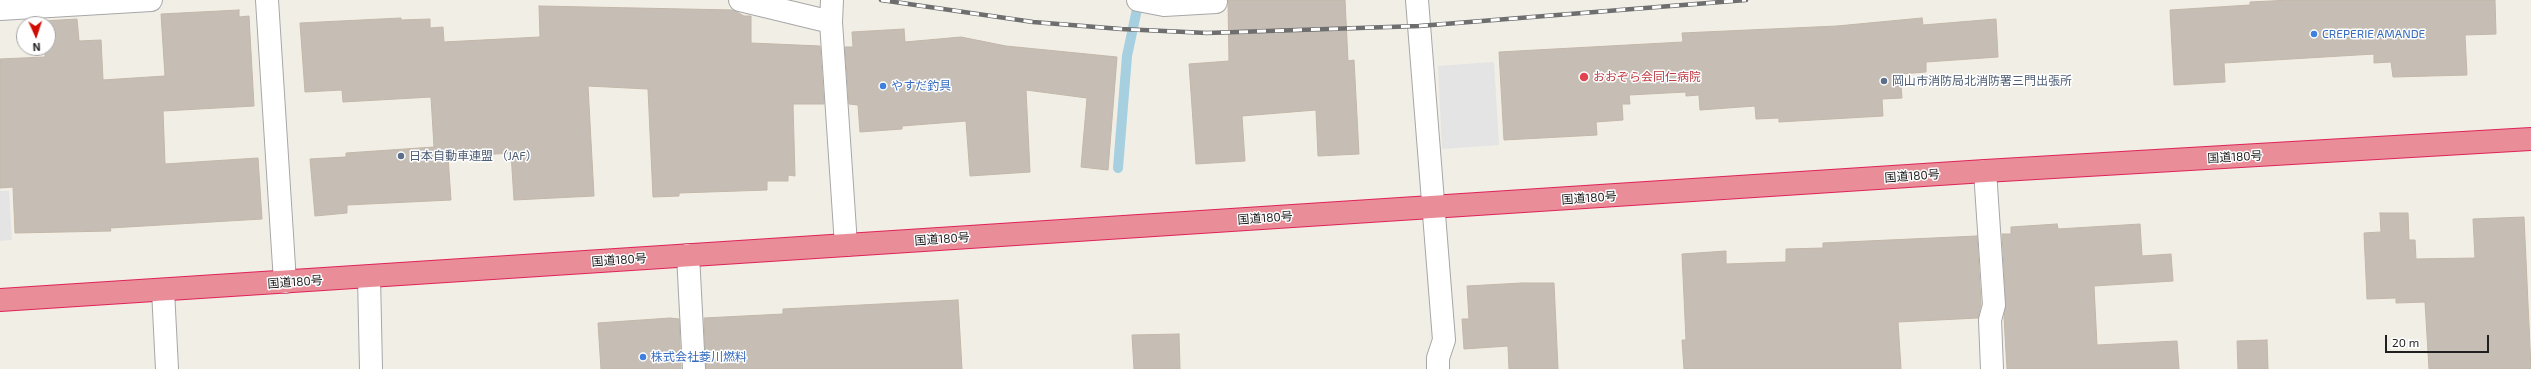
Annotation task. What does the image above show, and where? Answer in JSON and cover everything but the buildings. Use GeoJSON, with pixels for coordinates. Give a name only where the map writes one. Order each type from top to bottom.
{"type":"FeatureCollection","features":[{"type":"Feature","properties":{"kind":"highway","name":"国道180号"},"geometry":{"type":"LineString","coordinates":[[0,300],[1985,171],[2531,139]]}},
{"type":"Feature","properties":{"kind":"street"},"geometry":{"type":"LineString","coordinates":[[0,9],[151,0]]}},
{"type":"Feature","properties":{"kind":"street"},"geometry":{"type":"LineString","coordinates":[[267,0],[285,282]]}},
{"type":"Feature","properties":{"kind":"street"},"geometry":{"type":"LineString","coordinates":[[740,0],[831,22]]}},
{"type":"Feature","properties":{"kind":"street"},"geometry":{"type":"LineString","coordinates":[[832,0],[831,22],[846,245]]}},
{"type":"Feature","properties":{"kind":"street"},"geometry":{"type":"LineString","coordinates":[[1417,0],[1444,340],[1438,358],[1438,369]]}},
{"type":"Feature","properties":{"kind":"street"},"geometry":{"type":"LineString","coordinates":[[1141,1],[1164,5],[1216,2]]}},
{"type":"Feature","properties":{"kind":"street"},"geometry":{"type":"LineString","coordinates":[[1985,171],[1994,305],[1990,320],[1992,369]]}},
{"type":"Feature","properties":{"kind":"street"},"geometry":{"type":"LineString","coordinates":[[688,255],[694,369]]}},
{"type":"Feature","properties":{"kind":"street"},"geometry":{"type":"LineString","coordinates":[[369,277],[372,369]]}},
{"type":"Feature","properties":{"kind":"street"},"geometry":{"type":"LineString","coordinates":[[163,290],[167,369]]}},
{"type":"Feature","properties":{"kind":"shaded area"},"geometry":{"type":"Polygon","coordinates":[[[1494,62],[1499,145],[1442,149],[1438,66],[1494,62]]]}},
{"type":"Feature","properties":{"kind":"shaded area"},"geometry":{"type":"Polygon","coordinates":[[[0,191],[9,191],[12,240],[0,241],[0,191]]]}},
{"type":"Feature","properties":{"kind":"waterway"},"geometry":{"type":"LineString","coordinates":[[1118,168],[1127,56],[1139,0]]}},
{"type":"Feature","properties":{"kind":"railway"},"geometry":{"type":"LineString","coordinates":[[881,0],[1033,22],[1121,29],[1207,33],[1419,26],[1746,0]]}},
{"type":"Feature","properties":{"kind":"place","name":"CREPERIE AMANDE"},"geometry":{"type":"Point","coordinates":[2314,34]}},
{"type":"Feature","properties":{"kind":"place","name":"おおぞら会同仁病院"},"geometry":{"type":"Point","coordinates":[1584,77]}},
{"type":"Feature","properties":{"kind":"place","name":"岡山市消防局北消防署三門出張所"},"geometry":{"type":"Point","coordinates":[1884,81]}},
{"type":"Feature","properties":{"kind":"place","name":"やすだ釣具"},"geometry":{"type":"Point","coordinates":[883,86]}},
{"type":"Feature","properties":{"kind":"place","name":"日本自動車連盟 （JAF）"},"geometry":{"type":"Point","coordinates":[401,156]}},
{"type":"Feature","properties":{"kind":"place","name":"株式会社菱川燃料"},"geometry":{"type":"Point","coordinates":[643,357]}}]}
